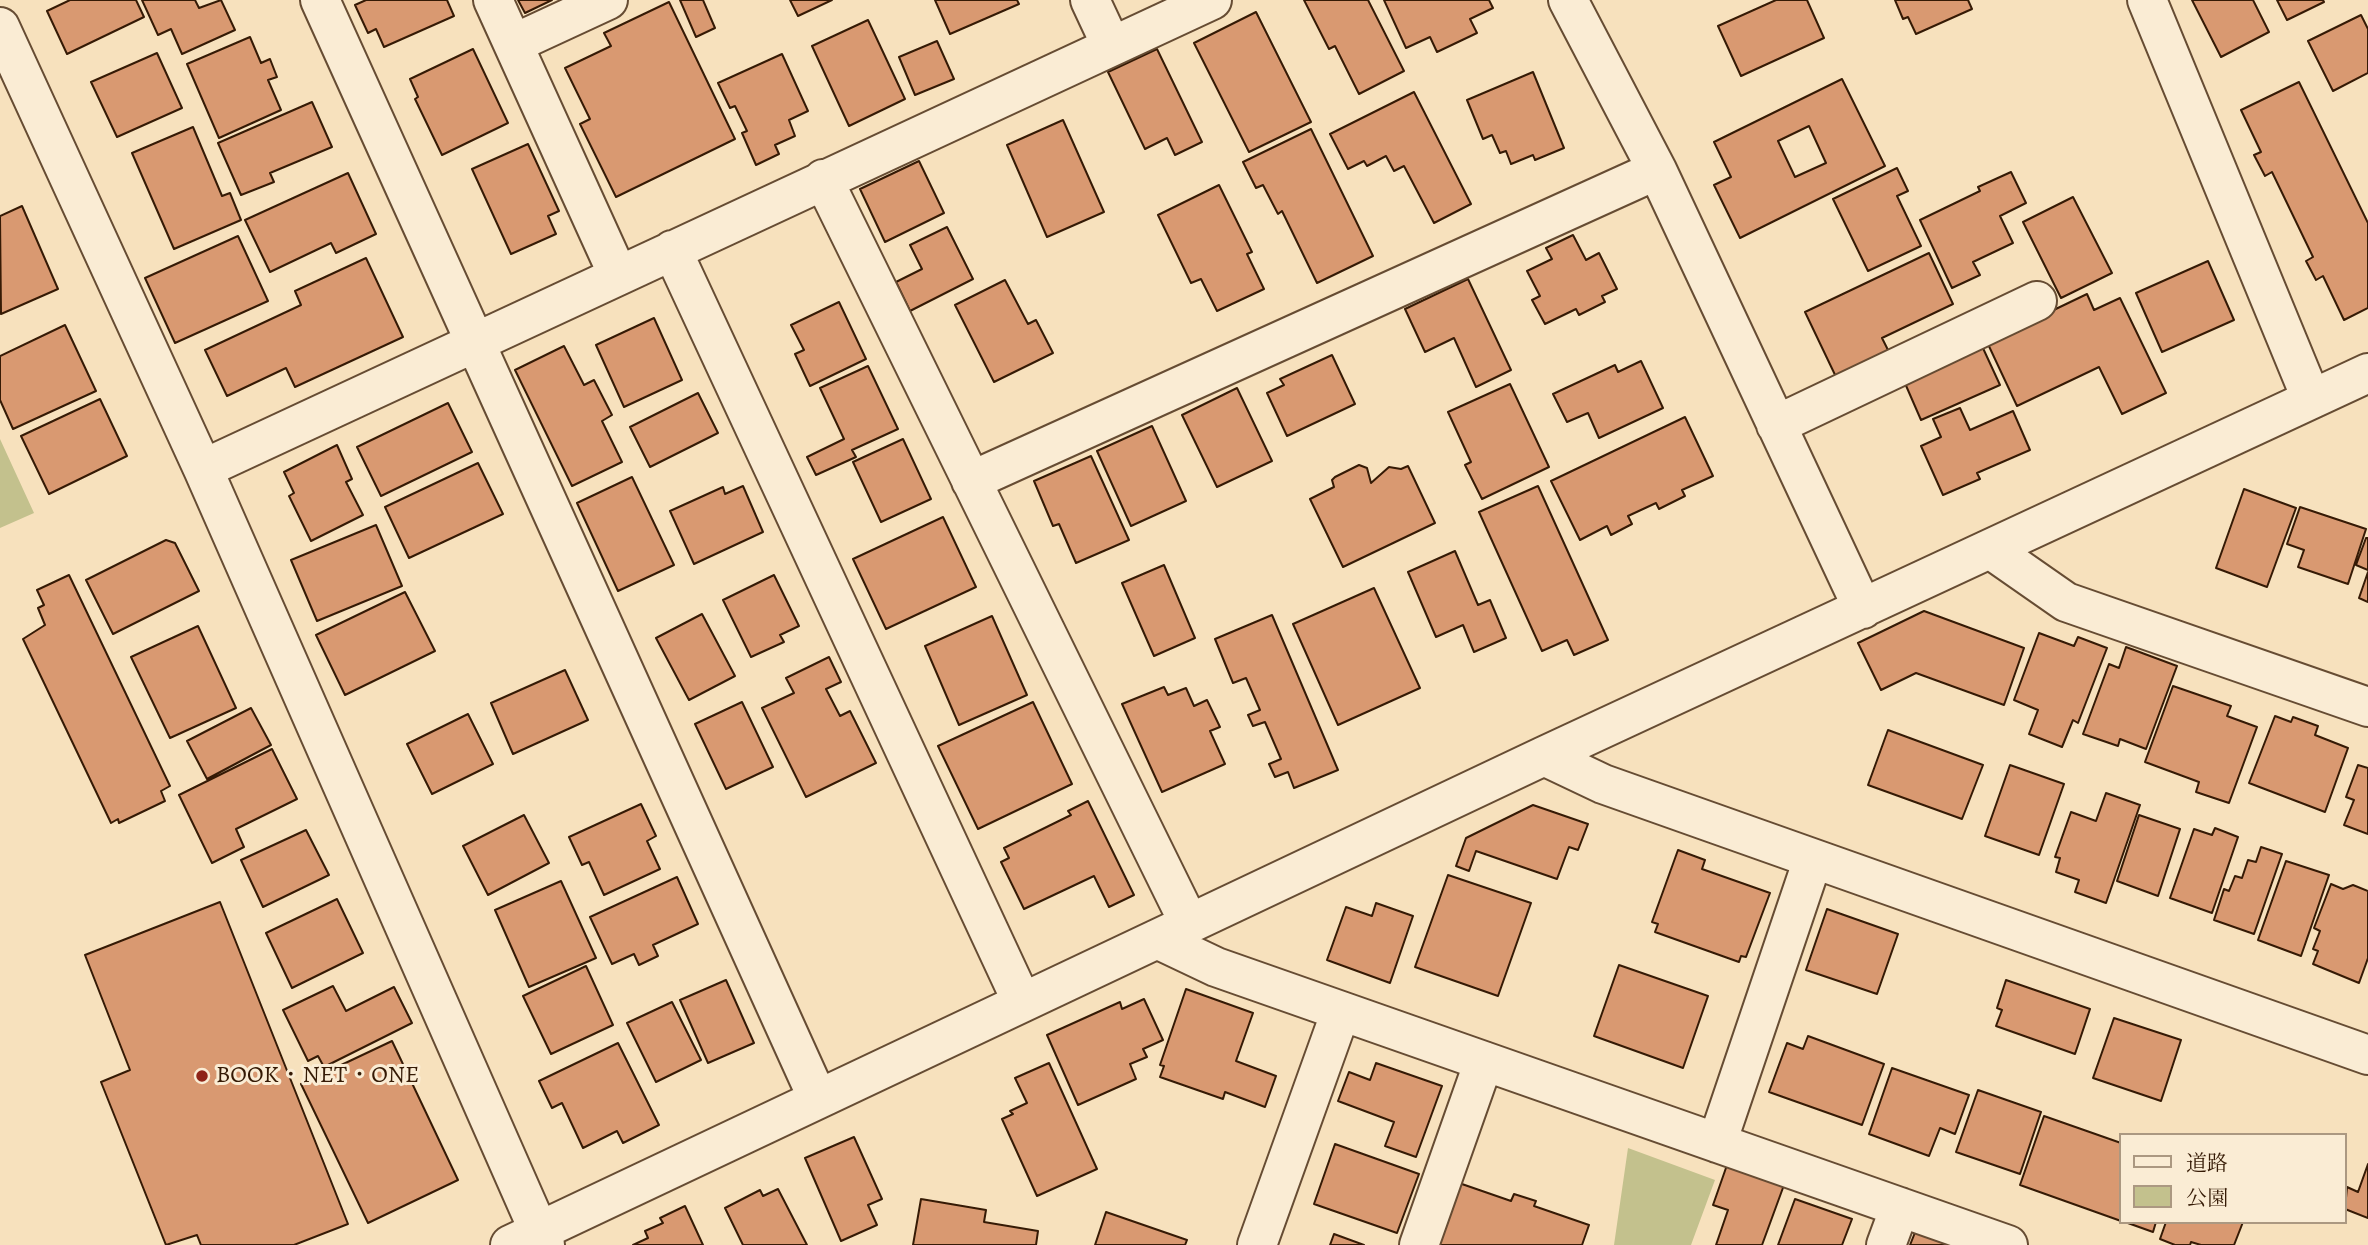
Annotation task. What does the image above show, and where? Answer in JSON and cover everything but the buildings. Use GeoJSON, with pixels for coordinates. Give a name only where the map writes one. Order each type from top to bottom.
{"type":"FeatureCollection","features":[{"type":"Feature","properties":{"kind":"street"},"geometry":{"type":"LineString","coordinates":[[320,0],[818,1099]]}},
{"type":"Feature","properties":{"kind":"street"},"geometry":{"type":"LineString","coordinates":[[493,0],[618,275]]}},
{"type":"Feature","properties":{"kind":"street"},"geometry":{"type":"LineString","coordinates":[[513,44],[608,0]]}},
{"type":"Feature","properties":{"kind":"street"},"geometry":{"type":"LineString","coordinates":[[1090,0],[1111,45]]}},
{"type":"Feature","properties":{"kind":"street"},"geometry":{"type":"LineString","coordinates":[[203,469],[1212,0]]}},
{"type":"Feature","properties":{"kind":"street"},"geometry":{"type":"LineString","coordinates":[[1568,0],[1657,170],[1863,609]]}},
{"type":"Feature","properties":{"kind":"street"},"geometry":{"type":"LineString","coordinates":[[2147,0],[2311,398]]}},
{"type":"Feature","properties":{"kind":"street"},"geometry":{"type":"LineString","coordinates":[[0,27],[203,469],[531,1241],[1022,1002],[2368,373]]}},
{"type":"Feature","properties":{"kind":"street"},"geometry":{"type":"LineString","coordinates":[[971,481],[1657,170]]}},
{"type":"Feature","properties":{"kind":"street"},"geometry":{"type":"LineString","coordinates":[[823,179],[971,481],[1173,931],[1216,967],[2008,1245]]}},
{"type":"Feature","properties":{"kind":"street"},"geometry":{"type":"LineString","coordinates":[[672,250],[1022,1002]]}},
{"type":"Feature","properties":{"kind":"street"},"geometry":{"type":"LineString","coordinates":[[1776,425],[2037,301]]}},
{"type":"Feature","properties":{"kind":"street"},"geometry":{"type":"LineString","coordinates":[[1990,549],[2066,603],[2368,706]]}},
{"type":"Feature","properties":{"kind":"street"},"geometry":{"type":"LineString","coordinates":[[1544,756],[1603,784],[2368,1055]]}},
{"type":"Feature","properties":{"kind":"street"},"geometry":{"type":"LineString","coordinates":[[1717,1143],[1813,859]]}},
{"type":"Feature","properties":{"kind":"street"},"geometry":{"type":"LineString","coordinates":[[1257,1245],[1341,1011]]}},
{"type":"Feature","properties":{"kind":"street"},"geometry":{"type":"LineString","coordinates":[[1419,1245],[1484,1061]]}},
{"type":"Feature","properties":{"kind":"street"},"geometry":{"type":"LineString","coordinates":[[1886,1245],[1900,1207]]}},
{"type":"Feature","properties":{"kind":"green space"},"geometry":{"type":"Polygon","coordinates":[[[0,439],[34,513],[0,528],[0,439]]]}},
{"type":"Feature","properties":{"kind":"green space"},"geometry":{"type":"Polygon","coordinates":[[[1628,1148],[1715,1180],[1691,1245],[1614,1245],[1628,1148]]]}},
{"type":"Feature","properties":{"kind":"place","name":"BOOK・NET・ONE"},"geometry":{"type":"Point","coordinates":[202,1076]}}]}
